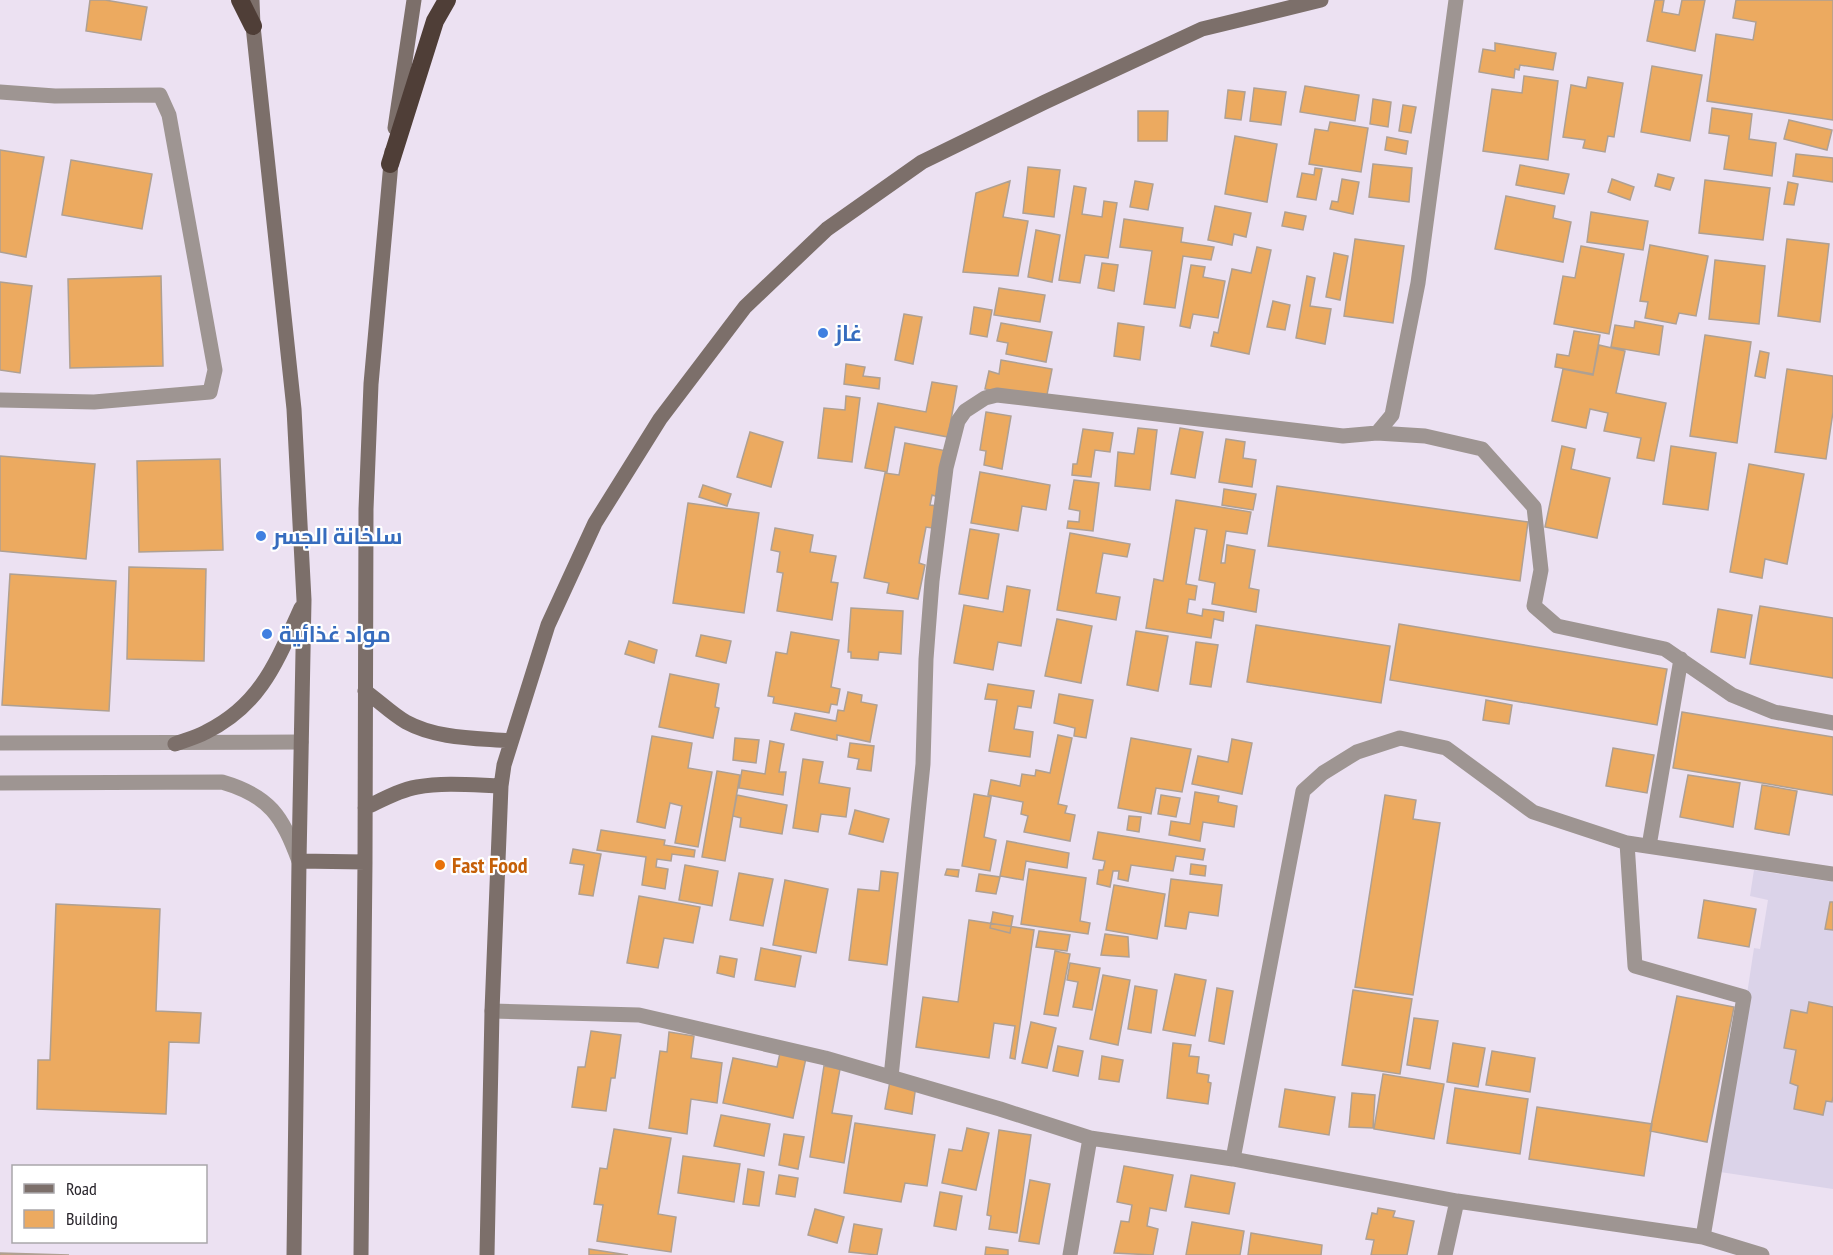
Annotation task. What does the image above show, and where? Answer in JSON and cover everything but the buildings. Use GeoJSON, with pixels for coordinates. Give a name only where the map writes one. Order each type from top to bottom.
{"type":"FeatureCollection","features":[{"type":"Feature","properties":{"kind":"highway"},"geometry":{"type":"LineString","coordinates":[[240,0],[253,26]]}},
{"type":"Feature","properties":{"kind":"highway"},"geometry":{"type":"LineString","coordinates":[[390,164],[435,21],[447,0]]}},
{"type":"Feature","properties":{"kind":"main road"},"geometry":{"type":"LineString","coordinates":[[252,0],[294,409],[304,600],[294,1255]]}},
{"type":"Feature","properties":{"kind":"main road"},"geometry":{"type":"LineString","coordinates":[[361,1255],[366,509],[371,384],[390,164],[414,0]]}},
{"type":"Feature","properties":{"kind":"main road"},"geometry":{"type":"LineString","coordinates":[[487,1255],[492,1011],[501,786],[504,765],[548,625],[595,523],[660,419],[745,307],[827,229],[922,162],[1202,29],[1321,0]]}},
{"type":"Feature","properties":{"kind":"main road"},"geometry":{"type":"LineString","coordinates":[[176,744],[206,733],[233,716],[256,694],[274,668],[304,600]]}},
{"type":"Feature","properties":{"kind":"main road"},"geometry":{"type":"LineString","coordinates":[[366,691],[404,721],[421,729],[440,734],[510,741]]}},
{"type":"Feature","properties":{"kind":"main road"},"geometry":{"type":"LineString","coordinates":[[365,808],[391,795],[415,787],[438,784],[501,786]]}},
{"type":"Feature","properties":{"kind":"main road"},"geometry":{"type":"LineString","coordinates":[[299,861],[365,862]]}},
{"type":"Feature","properties":{"kind":"street"},"geometry":{"type":"LineString","coordinates":[[1377,433],[1392,415],[1418,283],[1456,0]]}},
{"type":"Feature","properties":{"kind":"street"},"geometry":{"type":"LineString","coordinates":[[0,92],[55,96],[160,95],[169,115],[215,370],[210,393],[94,402],[0,400]]}},
{"type":"Feature","properties":{"kind":"street"},"geometry":{"type":"LineString","coordinates":[[891,1077],[923,764],[926,658],[932,581],[946,468],[958,421],[965,411],[985,398],[997,395],[1343,436],[1377,433],[1425,436],[1482,449],[1534,507],[1541,570],[1534,606],[1557,626],[1665,649],[1732,695],[1774,712],[1833,723]]}},
{"type":"Feature","properties":{"kind":"street"},"geometry":{"type":"LineString","coordinates":[[1649,846],[1681,659]]}},
{"type":"Feature","properties":{"kind":"street"},"geometry":{"type":"LineString","coordinates":[[1233,1159],[1303,791],[1323,773],[1357,752],[1400,738],[1446,748],[1533,812],[1627,843],[1833,874]]}},
{"type":"Feature","properties":{"kind":"street"},"geometry":{"type":"LineString","coordinates":[[0,743],[301,742]]}},
{"type":"Feature","properties":{"kind":"street"},"geometry":{"type":"LineString","coordinates":[[0,783],[222,782],[252,793],[276,813],[288,831],[299,861]]}},
{"type":"Feature","properties":{"kind":"street"},"geometry":{"type":"LineString","coordinates":[[1627,843],[1635,966],[1744,997],[1703,1237]]}},
{"type":"Feature","properties":{"kind":"street"},"geometry":{"type":"LineString","coordinates":[[492,1011],[639,1015],[825,1058],[1090,1138],[1233,1159],[1456,1201],[1703,1237],[1762,1255]]}},
{"type":"Feature","properties":{"kind":"street"},"geometry":{"type":"LineString","coordinates":[[1070,1255],[1090,1138]]}},
{"type":"Feature","properties":{"kind":"street"},"geometry":{"type":"LineString","coordinates":[[1445,1255],[1456,1201]]}},
{"type":"Feature","properties":{"kind":"shaded area"},"geometry":{"type":"Polygon","coordinates":[[[1754,870],[1833,882],[1833,1189],[1720,1172],[1754,948],[1760,949],[1768,900],[1750,896],[1754,870]]]}},
{"type":"Feature","properties":{"kind":"place","name":"غاز"},"geometry":{"type":"Point","coordinates":[823,333]}},
{"type":"Feature","properties":{"kind":"place","name":"سلخانة الجسر"},"geometry":{"type":"Point","coordinates":[261,536]}},
{"type":"Feature","properties":{"kind":"place","name":"مواد غذائية"},"geometry":{"type":"Point","coordinates":[267,634]}},
{"type":"Feature","properties":{"kind":"place","name":"Fast Food"},"geometry":{"type":"Point","coordinates":[440,865]}}]}
